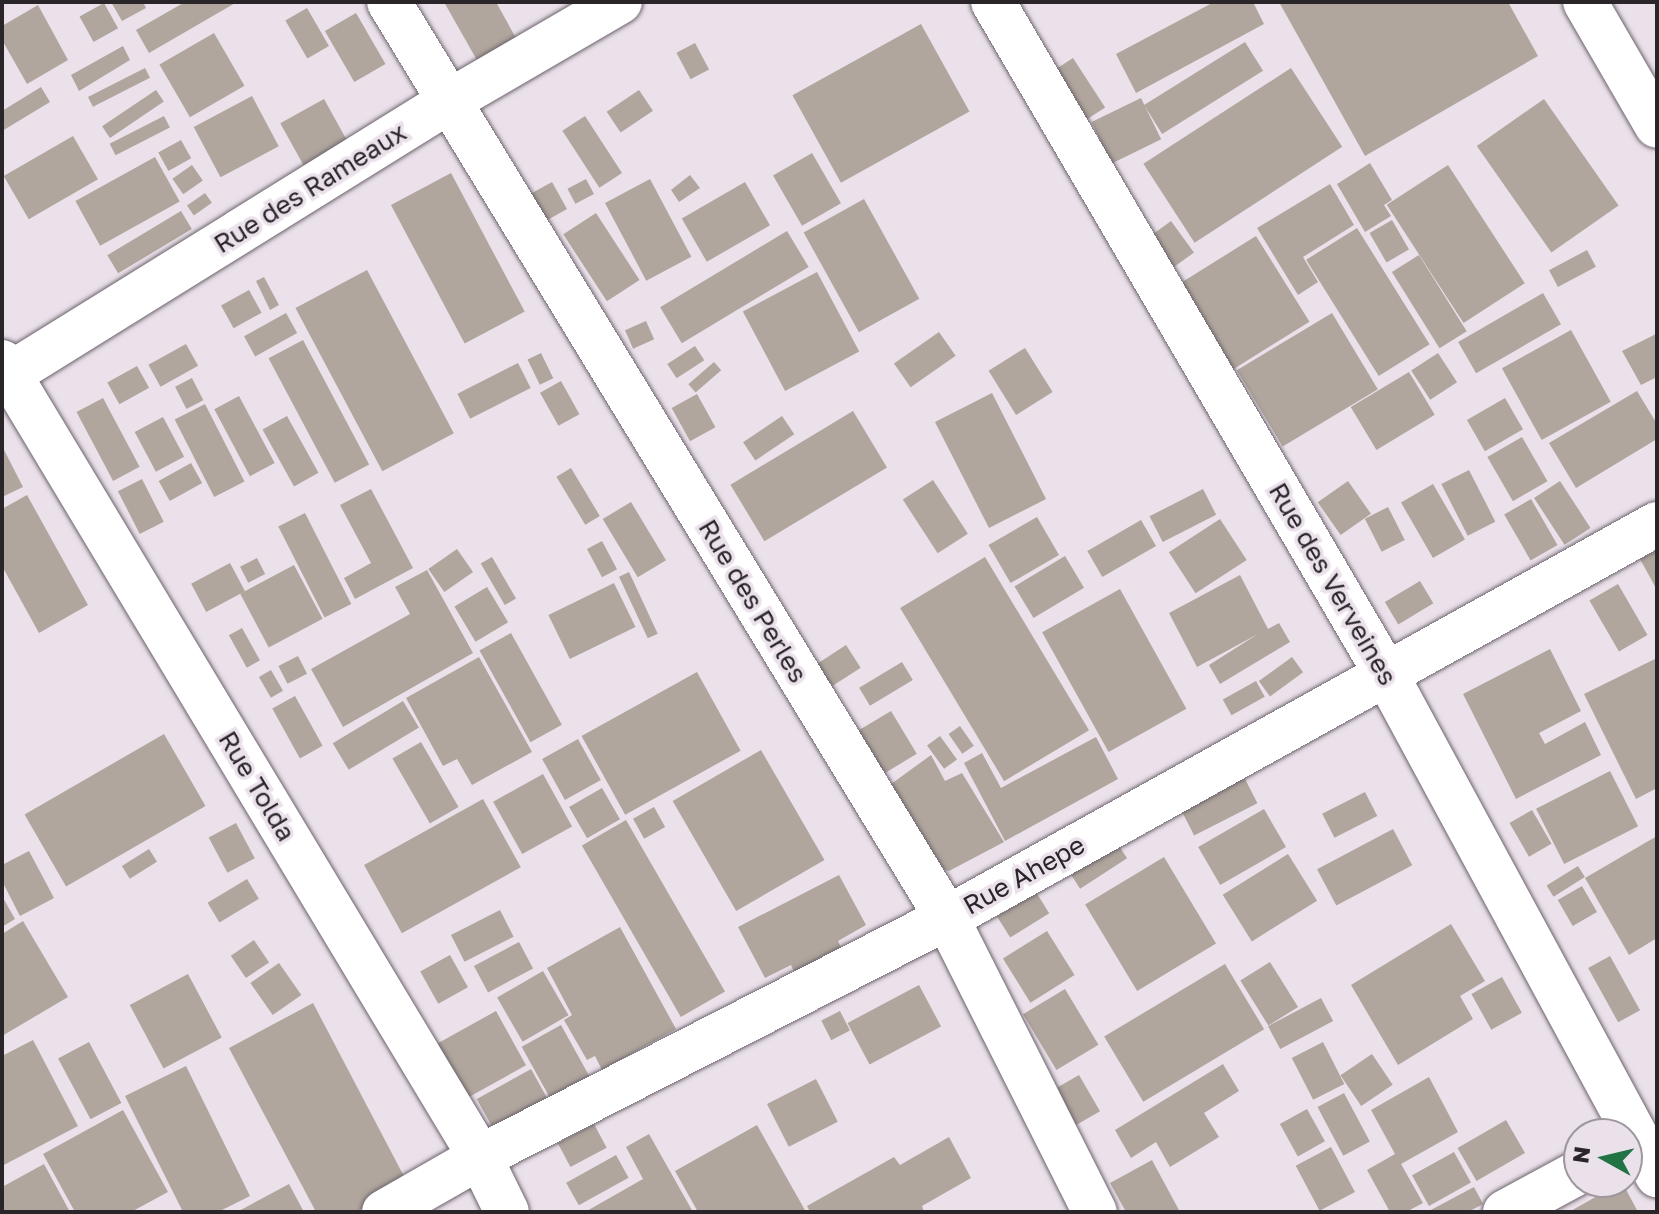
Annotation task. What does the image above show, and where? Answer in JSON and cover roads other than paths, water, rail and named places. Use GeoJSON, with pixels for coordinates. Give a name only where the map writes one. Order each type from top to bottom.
{"type":"FeatureCollection","features":[{"type":"Feature","properties":{"kind":"street","name":"Rue des Perles"},"geometry":{"type":"LineString","coordinates":[[389,2],[947,918],[1095,1212]]}},
{"type":"Feature","properties":{"kind":"street","name":"Rue des Rameaux"},"geometry":{"type":"LineString","coordinates":[[4,372],[448,102],[620,2]]}},
{"type":"Feature","properties":{"kind":"street","name":"Rue des Verveines"},"geometry":{"type":"LineString","coordinates":[[993,2],[1386,674],[1644,1148]]}},
{"type":"Feature","properties":{"kind":"street"},"geometry":{"type":"LineString","coordinates":[[1585,2],[1657,126]]}},
{"type":"Feature","properties":{"kind":"street","name":"Rue Tolda"},"geometry":{"type":"LineString","coordinates":[[4,372],[480,1157],[507,1212]]}},
{"type":"Feature","properties":{"kind":"street","name":"Rue Ahepe"},"geometry":{"type":"LineString","coordinates":[[384,1212],[480,1157],[947,918],[1657,524]]}},
{"type":"Feature","properties":{"kind":"street"},"geometry":{"type":"LineString","coordinates":[[1505,1212],[1563,1181]]}}]}
